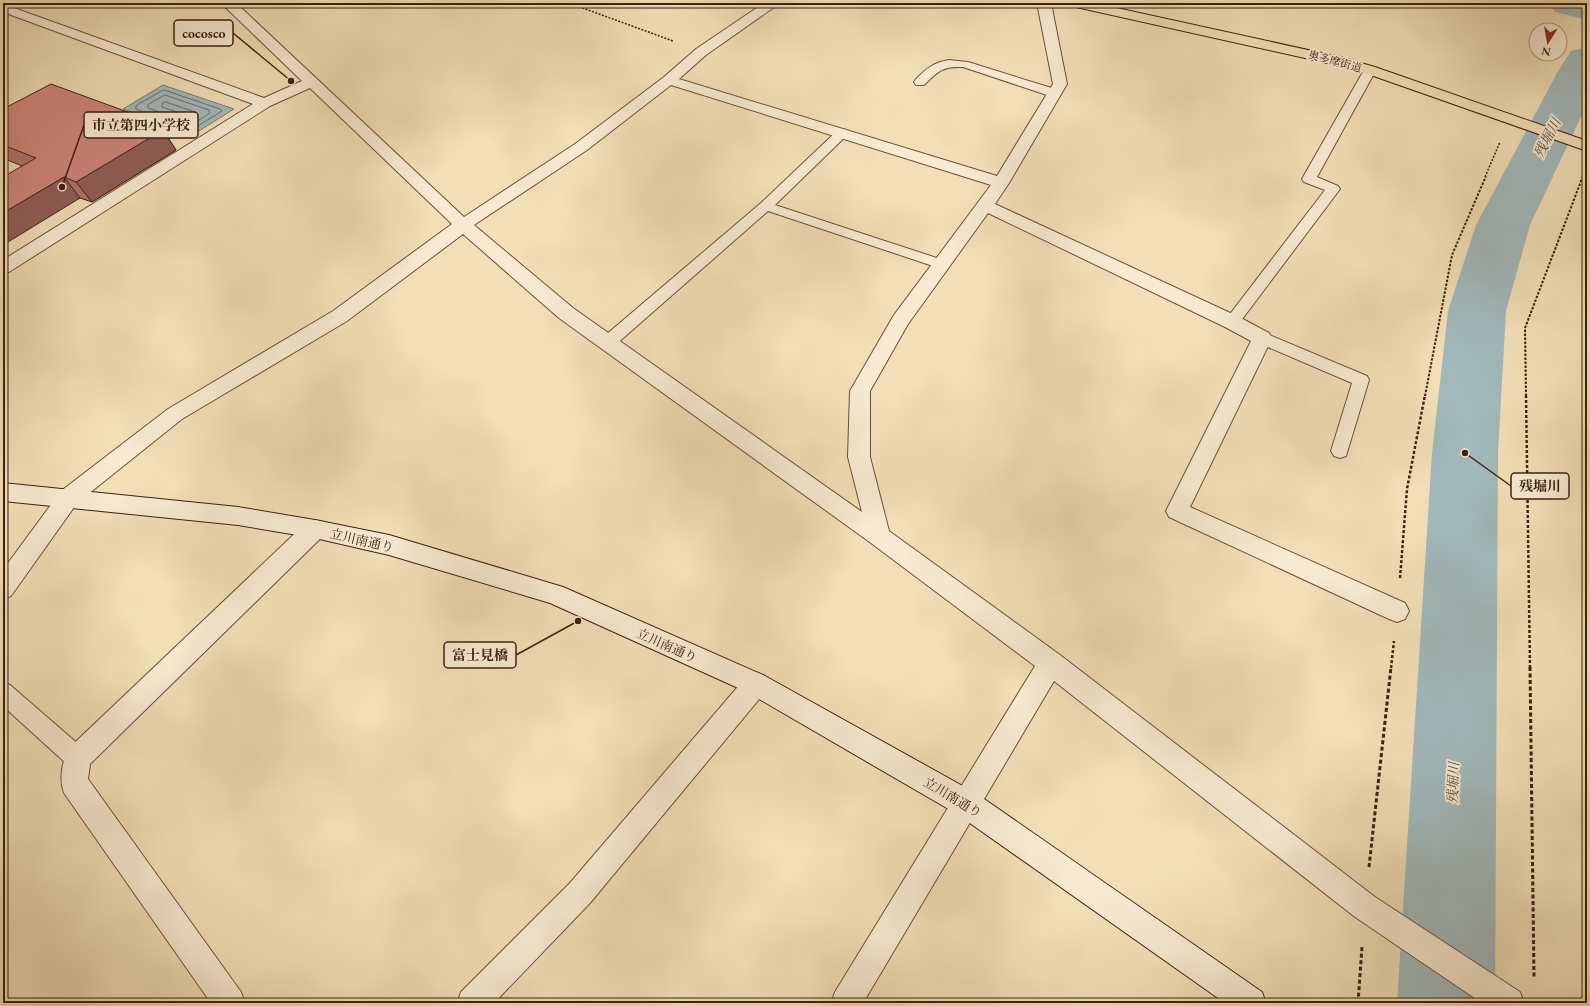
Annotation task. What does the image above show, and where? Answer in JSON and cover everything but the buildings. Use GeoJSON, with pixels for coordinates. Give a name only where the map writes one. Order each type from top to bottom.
{"type":"FeatureCollection","features":[{"type":"Feature","properties":{"kind":"main road","name":"奥多摩街道"},"geometry":{"type":"LineString","coordinates":[[1076,3],[1299,51],[1370,70],[1587,146]]}},
{"type":"Feature","properties":{"kind":"street"},"geometry":{"type":"LineString","coordinates":[[3,589],[69,498],[175,414],[340,316],[463,225],[581,147],[669,80],[701,52],[773,3]]}},
{"type":"Feature","properties":{"kind":"street"},"geometry":{"type":"LineString","coordinates":[[879,536],[859,457],[860,391],[901,320],[1001,183],[1060,84],[1044,3]]}},
{"type":"Feature","properties":{"kind":"street"},"geometry":{"type":"LineString","coordinates":[[233,6],[463,225],[566,313],[879,536],[1051,663],[1365,907],[1509,1003]]}},
{"type":"Feature","properties":{"kind":"street"},"geometry":{"type":"LineString","coordinates":[[3,8],[265,103]]}},
{"type":"Feature","properties":{"kind":"street"},"geometry":{"type":"LineString","coordinates":[[669,80],[1001,183]]}},
{"type":"Feature","properties":{"kind":"street"},"geometry":{"type":"LineString","coordinates":[[3,268],[265,103],[312,82]]}},
{"type":"Feature","properties":{"kind":"street"},"geometry":{"type":"LineString","coordinates":[[984,205],[1232,322],[1262,338],[1176,511],[1398,611]]}},
{"type":"Feature","properties":{"kind":"street","name":"立川南通り"},"geometry":{"type":"LineString","coordinates":[[3,492],[238,516],[315,529],[389,545],[555,594],[756,684],[967,804],[1251,1003]]}},
{"type":"Feature","properties":{"kind":"street"},"geometry":{"type":"LineString","coordinates":[[230,1003],[74,783],[77,758],[315,529]]}},
{"type":"Feature","properties":{"kind":"street"},"geometry":{"type":"LineString","coordinates":[[846,1003],[1051,663]]}},
{"type":"Feature","properties":{"kind":"street"},"geometry":{"type":"LineString","coordinates":[[472,1003],[580,893],[756,684]]}},
{"type":"Feature","properties":{"kind":"lane"},"geometry":{"type":"LineString","coordinates":[[920,82],[938,65],[954,63],[964,64],[1054,93]]}},
{"type":"Feature","properties":{"kind":"lane"},"geometry":{"type":"LineString","coordinates":[[1232,322],[1333,189],[1309,180],[1370,70]]}},
{"type":"Feature","properties":{"kind":"lane"},"geometry":{"type":"LineString","coordinates":[[607,342],[766,206],[842,134]]}},
{"type":"Feature","properties":{"kind":"lane"},"geometry":{"type":"LineString","coordinates":[[766,206],[941,264]]}},
{"type":"Feature","properties":{"kind":"lane"},"geometry":{"type":"LineString","coordinates":[[1262,338],[1361,380],[1340,451]]}},
{"type":"Feature","properties":{"kind":"lane"},"geometry":{"type":"LineString","coordinates":[[3,692],[77,758]]}},
{"type":"Feature","properties":{"kind":"path"},"geometry":{"type":"LineString","coordinates":[[569,3],[701,52]]}},
{"type":"Feature","properties":{"kind":"path"},"geometry":{"type":"LineString","coordinates":[[145,59],[233,6]]}},
{"type":"Feature","properties":{"kind":"path"},"geometry":{"type":"LineString","coordinates":[[1358,1003],[1365,907],[1398,611],[1407,489],[1452,255],[1513,120]]}},
{"type":"Feature","properties":{"kind":"path"},"geometry":{"type":"LineString","coordinates":[[1534,979],[1525,328],[1587,166]]}},
{"type":"Feature","properties":{"kind":"water"},"geometry":{"type":"Polygon","coordinates":[[[163,85],[234,109],[194,134],[123,109],[163,85]]]}},
{"type":"Feature","properties":{"kind":"waterway","name":"残堀川"},"geometry":{"type":"LineString","coordinates":[[1569,3],[1587,8]]}},
{"type":"Feature","properties":{"kind":"waterway","name":"残堀川"},"geometry":{"type":"LineString","coordinates":[[1446,1003],[1465,453],[1477,311],[1503,225],[1579,73],[1587,60]]}},
{"type":"Feature","properties":{"kind":"place","name":"cocosco"},"geometry":{"type":"Point","coordinates":[291,81]}},
{"type":"Feature","properties":{"kind":"place","name":"市立第四小学校"},"geometry":{"type":"Point","coordinates":[62,187]}},
{"type":"Feature","properties":{"kind":"place","name":"残堀川"},"geometry":{"type":"Point","coordinates":[1465,453]}},
{"type":"Feature","properties":{"kind":"place","name":"富士見橋"},"geometry":{"type":"Point","coordinates":[578,621]}}]}
